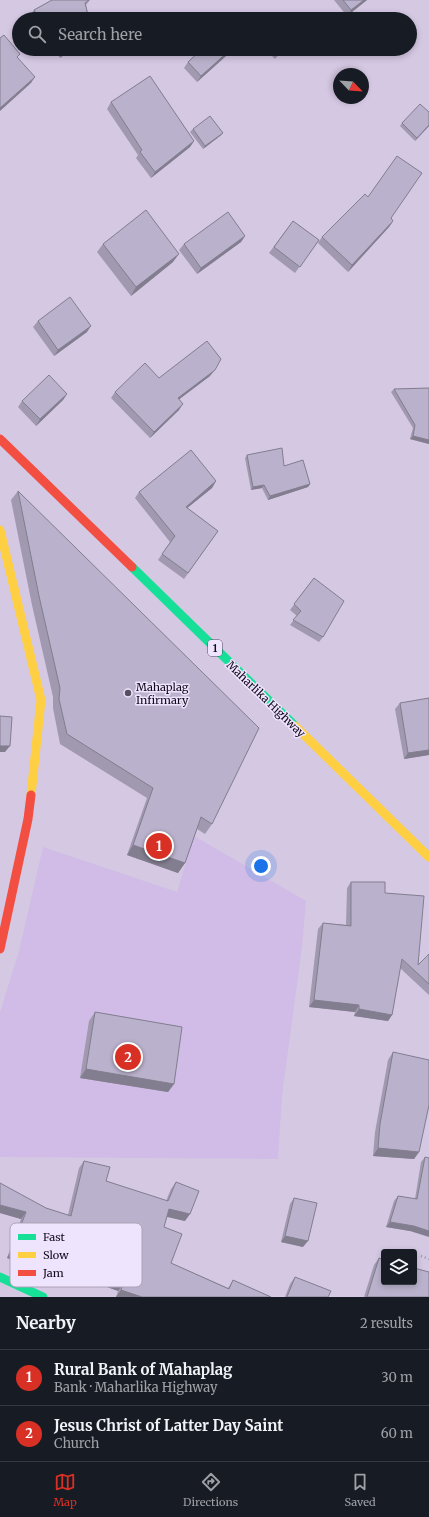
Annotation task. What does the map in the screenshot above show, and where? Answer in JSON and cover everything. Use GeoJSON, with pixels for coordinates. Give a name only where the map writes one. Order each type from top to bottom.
{"type":"FeatureCollection","features":[{"type":"Feature","properties":{"kind":"main road","name":"Maharlika Highway"},"geometry":{"type":"LineString","coordinates":[[0,439],[429,857]]}},
{"type":"Feature","properties":{"kind":"main road"},"geometry":{"type":"LineString","coordinates":[[0,530],[41,700],[28,819],[0,949]]}},
{"type":"Feature","properties":{"kind":"main road"},"geometry":{"type":"LineString","coordinates":[[0,1278],[10,1282]]}},
{"type":"Feature","properties":{"kind":"main road"},"geometry":{"type":"LineString","coordinates":[[20,1287],[43,1297]]}},
{"type":"Feature","properties":{"kind":"path"},"geometry":{"type":"LineString","coordinates":[[422,1256],[429,1259]]}},
{"type":"Feature","properties":{"kind":"shaded area"},"geometry":{"type":"Polygon","coordinates":[[[194,836],[306,901],[302,947],[282,1095],[278,1159],[0,1157],[0,1012],[19,951],[43,847],[177,892],[194,836]]]}},
{"type":"Feature","properties":{"kind":"building"},"geometry":{"type":"Polygon","coordinates":[[[52,0],[89,0],[85,3],[87,12],[35,12],[34,10],[52,0]]]}},
{"type":"Feature","properties":{"kind":"building"},"geometry":{"type":"Polygon","coordinates":[[[343,0],[364,0],[351,10],[343,0]]]}},
{"type":"Feature","properties":{"kind":"building"},"geometry":{"type":"Polygon","coordinates":[[[4,35],[12,44],[12,56],[18,56],[17,57],[35,77],[0,108],[0,38],[4,35]]]}},
{"type":"Feature","properties":{"kind":"building"},"geometry":{"type":"Polygon","coordinates":[[[194,56],[223,56],[201,76],[188,62],[194,56]]]}},
{"type":"Feature","properties":{"kind":"building"},"geometry":{"type":"Polygon","coordinates":[[[150,76],[194,141],[155,172],[140,152],[142,150],[111,102],[150,76]]]}},
{"type":"Feature","properties":{"kind":"building"},"geometry":{"type":"Polygon","coordinates":[[[420,104],[429,112],[429,125],[417,138],[402,123],[420,104]]]}},
{"type":"Feature","properties":{"kind":"building"},"geometry":{"type":"Polygon","coordinates":[[[210,116],[223,133],[205,146],[193,129],[210,116]]]}},
{"type":"Feature","properties":{"kind":"building"},"geometry":{"type":"Polygon","coordinates":[[[397,156],[422,173],[391,218],[393,221],[352,265],[322,237],[365,194],[368,197],[397,156]]]}},
{"type":"Feature","properties":{"kind":"building"},"geometry":{"type":"Polygon","coordinates":[[[146,210],[179,254],[136,287],[103,244],[146,210]]]}},
{"type":"Feature","properties":{"kind":"building"},"geometry":{"type":"Polygon","coordinates":[[[228,212],[245,236],[201,268],[184,244],[228,212]]]}},
{"type":"Feature","properties":{"kind":"building"},"geometry":{"type":"Polygon","coordinates":[[[293,221],[319,240],[300,267],[274,247],[293,221]]]}},
{"type":"Feature","properties":{"kind":"building"},"geometry":{"type":"Polygon","coordinates":[[[70,297],[91,326],[58,350],[38,321],[70,297]]]}},
{"type":"Feature","properties":{"kind":"building"},"geometry":{"type":"Polygon","coordinates":[[[207,341],[221,359],[215,370],[178,398],[183,404],[154,432],[115,392],[145,363],[159,378],[207,341]]]}},
{"type":"Feature","properties":{"kind":"building"},"geometry":{"type":"Polygon","coordinates":[[[49,375],[67,394],[40,419],[22,401],[49,375]]]}},
{"type":"Feature","properties":{"kind":"building"},"geometry":{"type":"Polygon","coordinates":[[[429,388],[429,440],[413,436],[415,425],[394,389],[429,388]]]}},
{"type":"Feature","properties":{"kind":"building"},"geometry":{"type":"Polygon","coordinates":[[[282,448],[284,466],[303,460],[310,484],[270,496],[264,485],[253,487],[247,455],[282,448]]]}},
{"type":"Feature","properties":{"kind":"building"},"geometry":{"type":"Polygon","coordinates":[[[191,450],[216,481],[186,507],[218,531],[188,573],[162,554],[175,536],[139,492],[191,450]]]}},
{"type":"Feature","properties":{"kind":"building","name":"Mahaplag Infirmary"},"geometry":{"type":"Polygon","coordinates":[[[18,491],[259,728],[212,824],[201,817],[185,863],[133,845],[153,788],[67,734],[59,699],[60,688],[39,596],[18,491]]]}},
{"type":"Feature","properties":{"kind":"building"},"geometry":{"type":"Polygon","coordinates":[[[314,578],[344,601],[323,637],[293,620],[301,611],[294,604],[314,578]]]}},
{"type":"Feature","properties":{"kind":"building"},"geometry":{"type":"Polygon","coordinates":[[[429,698],[429,750],[408,753],[400,703],[429,698]]]}},
{"type":"Feature","properties":{"kind":"building"},"geometry":{"type":"Polygon","coordinates":[[[0,716],[12,717],[10,746],[0,746],[0,716]]]}},
{"type":"Feature","properties":{"kind":"building"},"geometry":{"type":"Polygon","coordinates":[[[351,882],[385,882],[385,893],[424,896],[418,965],[429,954],[429,984],[402,959],[392,1015],[359,1009],[359,1005],[314,1000],[323,923],[351,926],[351,882]]]}},
{"type":"Feature","properties":{"kind":"building"},"geometry":{"type":"Polygon","coordinates":[[[95,1012],[182,1027],[174,1084],[86,1069],[95,1012]]]}},
{"type":"Feature","properties":{"kind":"building"},"geometry":{"type":"Polygon","coordinates":[[[393,1052],[429,1060],[429,1105],[419,1152],[378,1148],[380,1124],[393,1052]]]}},
{"type":"Feature","properties":{"kind":"building"},"geometry":{"type":"Polygon","coordinates":[[[425,1157],[429,1158],[429,1231],[414,1226],[390,1222],[398,1196],[417,1199],[425,1157]]]}},
{"type":"Feature","properties":{"kind":"building"},"geometry":{"type":"Polygon","coordinates":[[[84,1161],[110,1167],[106,1181],[168,1201],[176,1182],[199,1191],[190,1214],[169,1209],[164,1227],[182,1234],[171,1263],[229,1289],[233,1280],[271,1297],[142,1297],[121,1290],[122,1287],[142,1287],[142,1223],[22,1223],[26,1212],[0,1205],[0,1183],[46,1208],[71,1216],[84,1161]]]}},
{"type":"Feature","properties":{"kind":"building"},"geometry":{"type":"Polygon","coordinates":[[[294,1198],[317,1203],[308,1241],[285,1236],[294,1198]]]}},
{"type":"Feature","properties":{"kind":"building"},"geometry":{"type":"Polygon","coordinates":[[[379,1258],[381,1259],[381,1285],[417,1285],[417,1269],[429,1272],[429,1297],[367,1297],[379,1258]]]}},
{"type":"Feature","properties":{"kind":"building"},"geometry":{"type":"Polygon","coordinates":[[[295,1277],[331,1291],[328,1297],[287,1297],[295,1277]]]}},
{"type":"Feature","properties":{"kind":"traffic: fast"},"geometry":{"type":"LineString","coordinates":[[132,567],[295,726]]}},
{"type":"Feature","properties":{"kind":"traffic: fast"},"geometry":{"type":"LineString","coordinates":[[0,1277],[10,1282]]}},
{"type":"Feature","properties":{"kind":"traffic: fast"},"geometry":{"type":"LineString","coordinates":[[22,1287],[43,1297]]}},
{"type":"Feature","properties":{"kind":"traffic: slow"},"geometry":{"type":"LineString","coordinates":[[0,530],[41,700],[31,795]]}},
{"type":"Feature","properties":{"kind":"traffic: slow"},"geometry":{"type":"LineString","coordinates":[[295,726],[429,857]]}},
{"type":"Feature","properties":{"kind":"traffic: jam"},"geometry":{"type":"LineString","coordinates":[[0,439],[132,567]]}},
{"type":"Feature","properties":{"kind":"traffic: jam"},"geometry":{"type":"LineString","coordinates":[[0,949],[28,819],[31,795]]}},
{"type":"Feature","properties":{"kind":"place","name":"Mahaplag Infirmary"},"geometry":{"type":"Point","coordinates":[128,693]}},
{"type":"Feature","properties":{"kind":"place","name":"Rural Bank of Mahaplag"},"geometry":{"type":"Point","coordinates":[159,846]}},
{"type":"Feature","properties":{"kind":"place","name":"Jesus Christ of Latter Day Saint"},"geometry":{"type":"Point","coordinates":[128,1057]}}]}
